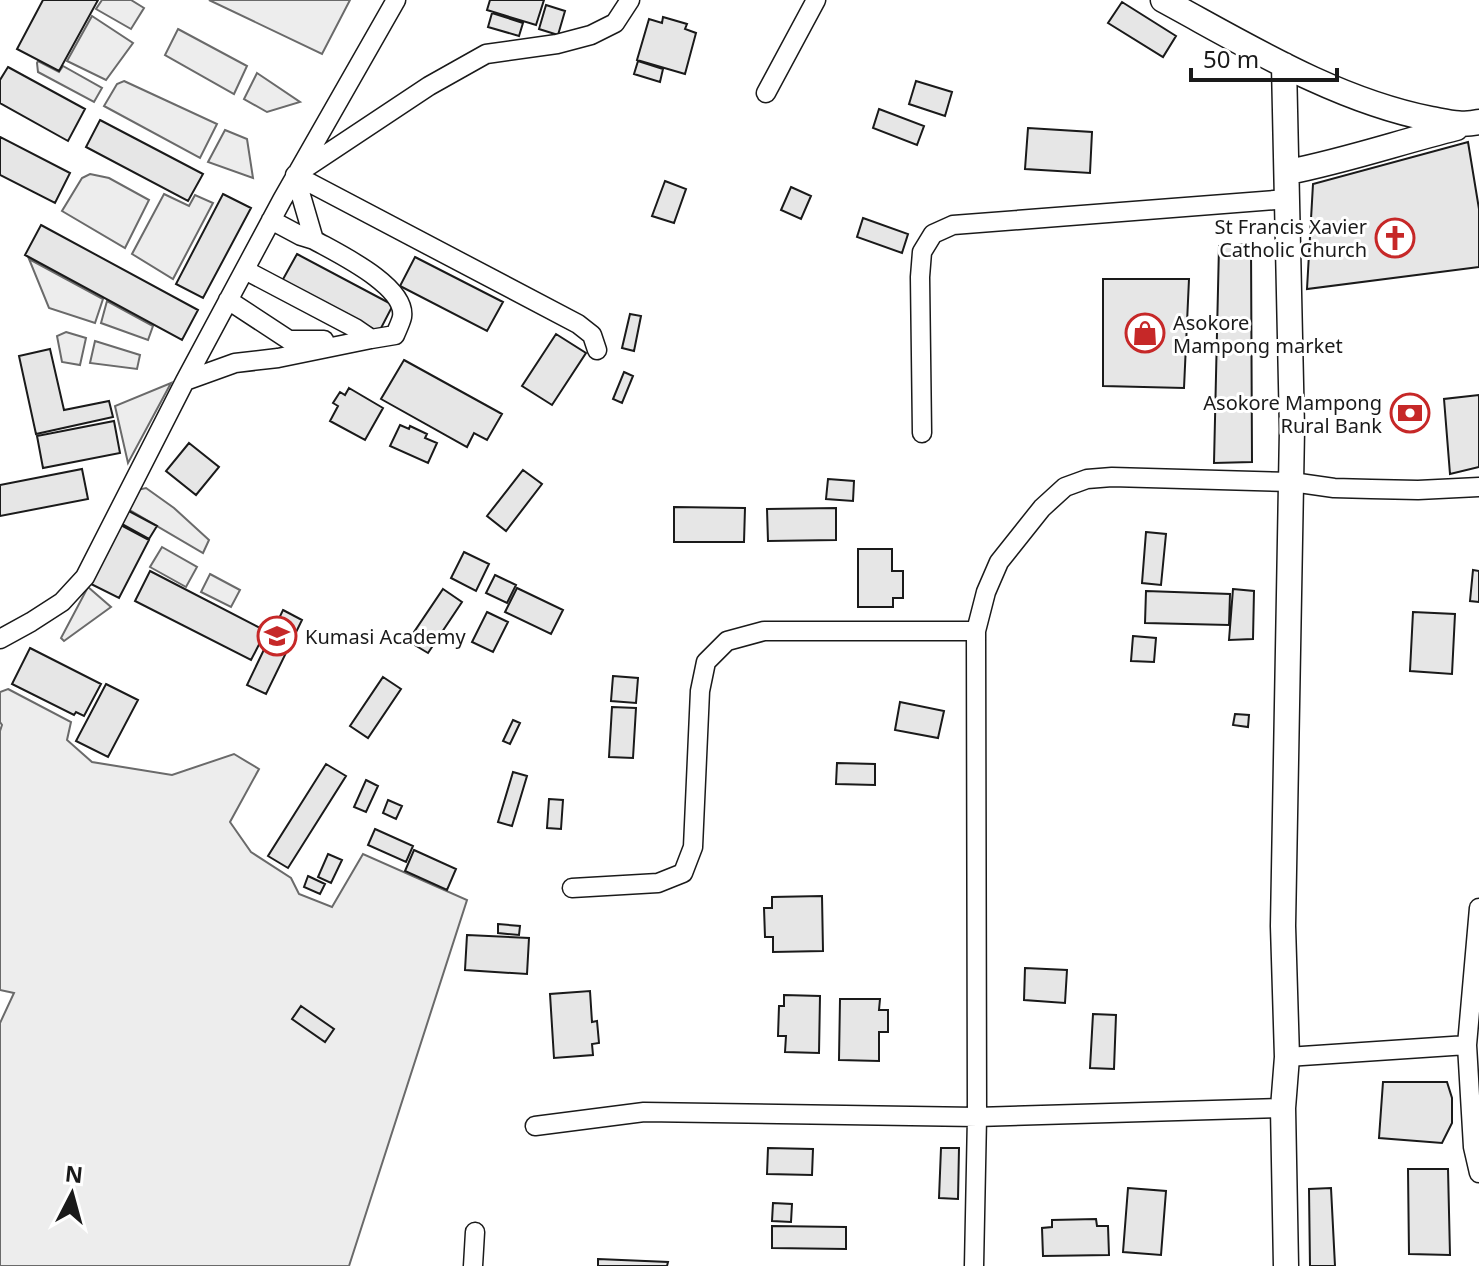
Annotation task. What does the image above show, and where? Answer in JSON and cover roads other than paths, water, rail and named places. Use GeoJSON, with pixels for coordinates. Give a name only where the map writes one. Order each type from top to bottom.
{"type":"FeatureCollection","features":[{"type":"Feature","properties":{"kind":"street"},"geometry":{"type":"LineString","coordinates":[[0,639],[62,602],[85,577],[295,175],[396,0]]}},
{"type":"Feature","properties":{"kind":"street"},"geometry":{"type":"LineString","coordinates":[[295,175],[429,86],[486,54],[557,44],[591,35],[615,23],[630,0]]}},
{"type":"Feature","properties":{"kind":"street"},"geometry":{"type":"LineString","coordinates":[[766,93],[816,0]]}},
{"type":"Feature","properties":{"kind":"street"},"geometry":{"type":"LineString","coordinates":[[1163,0],[1284,65],[1343,91],[1398,113],[1472,124]]}},
{"type":"Feature","properties":{"kind":"street"},"geometry":{"type":"LineString","coordinates":[[1284,65],[1292,482],[1283,926],[1287,1057],[1283,1108],[1286,1266]]}},
{"type":"Feature","properties":{"kind":"street"},"geometry":{"type":"LineString","coordinates":[[1288,172],[1472,124]]}},
{"type":"Feature","properties":{"kind":"street"},"geometry":{"type":"LineString","coordinates":[[295,175],[314,240]]}},
{"type":"Feature","properties":{"kind":"street"},"geometry":{"type":"LineString","coordinates":[[295,175],[578,324],[592,335],[597,350]]}},
{"type":"Feature","properties":{"kind":"street"},"geometry":{"type":"LineString","coordinates":[[922,433],[920,277],[922,252],[933,234],[953,225],[1288,199]]}},
{"type":"Feature","properties":{"kind":"street"},"geometry":{"type":"LineString","coordinates":[[185,381],[235,363],[278,358],[395,335],[403,316],[399,300],[370,271],[271,220]]}},
{"type":"Feature","properties":{"kind":"street"},"geometry":{"type":"LineString","coordinates":[[245,270],[371,339]]}},
{"type":"Feature","properties":{"kind":"street"},"geometry":{"type":"LineString","coordinates":[[228,300],[289,340],[371,339]]}},
{"type":"Feature","properties":{"kind":"street"},"geometry":{"type":"LineString","coordinates":[[974,1266],[977,1117],[976,631],[986,592],[999,562],[1042,508],[1065,487],[1087,479],[1292,482],[1334,488],[1418,490],[1479,487]]}},
{"type":"Feature","properties":{"kind":"street"},"geometry":{"type":"LineString","coordinates":[[572,888],[658,883],[683,873],[693,847],[700,691],[706,662],[727,641],[764,631],[976,631]]}},
{"type":"Feature","properties":{"kind":"street"},"geometry":{"type":"LineString","coordinates":[[1479,908],[1467,1045],[1473,1147],[1479,1173]]}},
{"type":"Feature","properties":{"kind":"street"},"geometry":{"type":"LineString","coordinates":[[1287,1057],[1467,1045]]}},
{"type":"Feature","properties":{"kind":"street"},"geometry":{"type":"LineString","coordinates":[[535,1126],[644,1112],[977,1117],[1283,1108]]}},
{"type":"Feature","properties":{"kind":"street"},"geometry":{"type":"LineString","coordinates":[[473,1266],[475,1232]]}},
{"type":"Feature","properties":{"kind":"place","name":"St Francis Xavier Catholic Church"},"geometry":{"type":"Point","coordinates":[1395,238]}},
{"type":"Feature","properties":{"kind":"place","name":"Asokore Mampong market"},"geometry":{"type":"Point","coordinates":[1145,333]}},
{"type":"Feature","properties":{"kind":"place","name":"Asokore Mampong Rural Bank"},"geometry":{"type":"Point","coordinates":[1410,413]}},
{"type":"Feature","properties":{"kind":"place","name":"Kumasi Academy"},"geometry":{"type":"Point","coordinates":[277,636]}}]}
